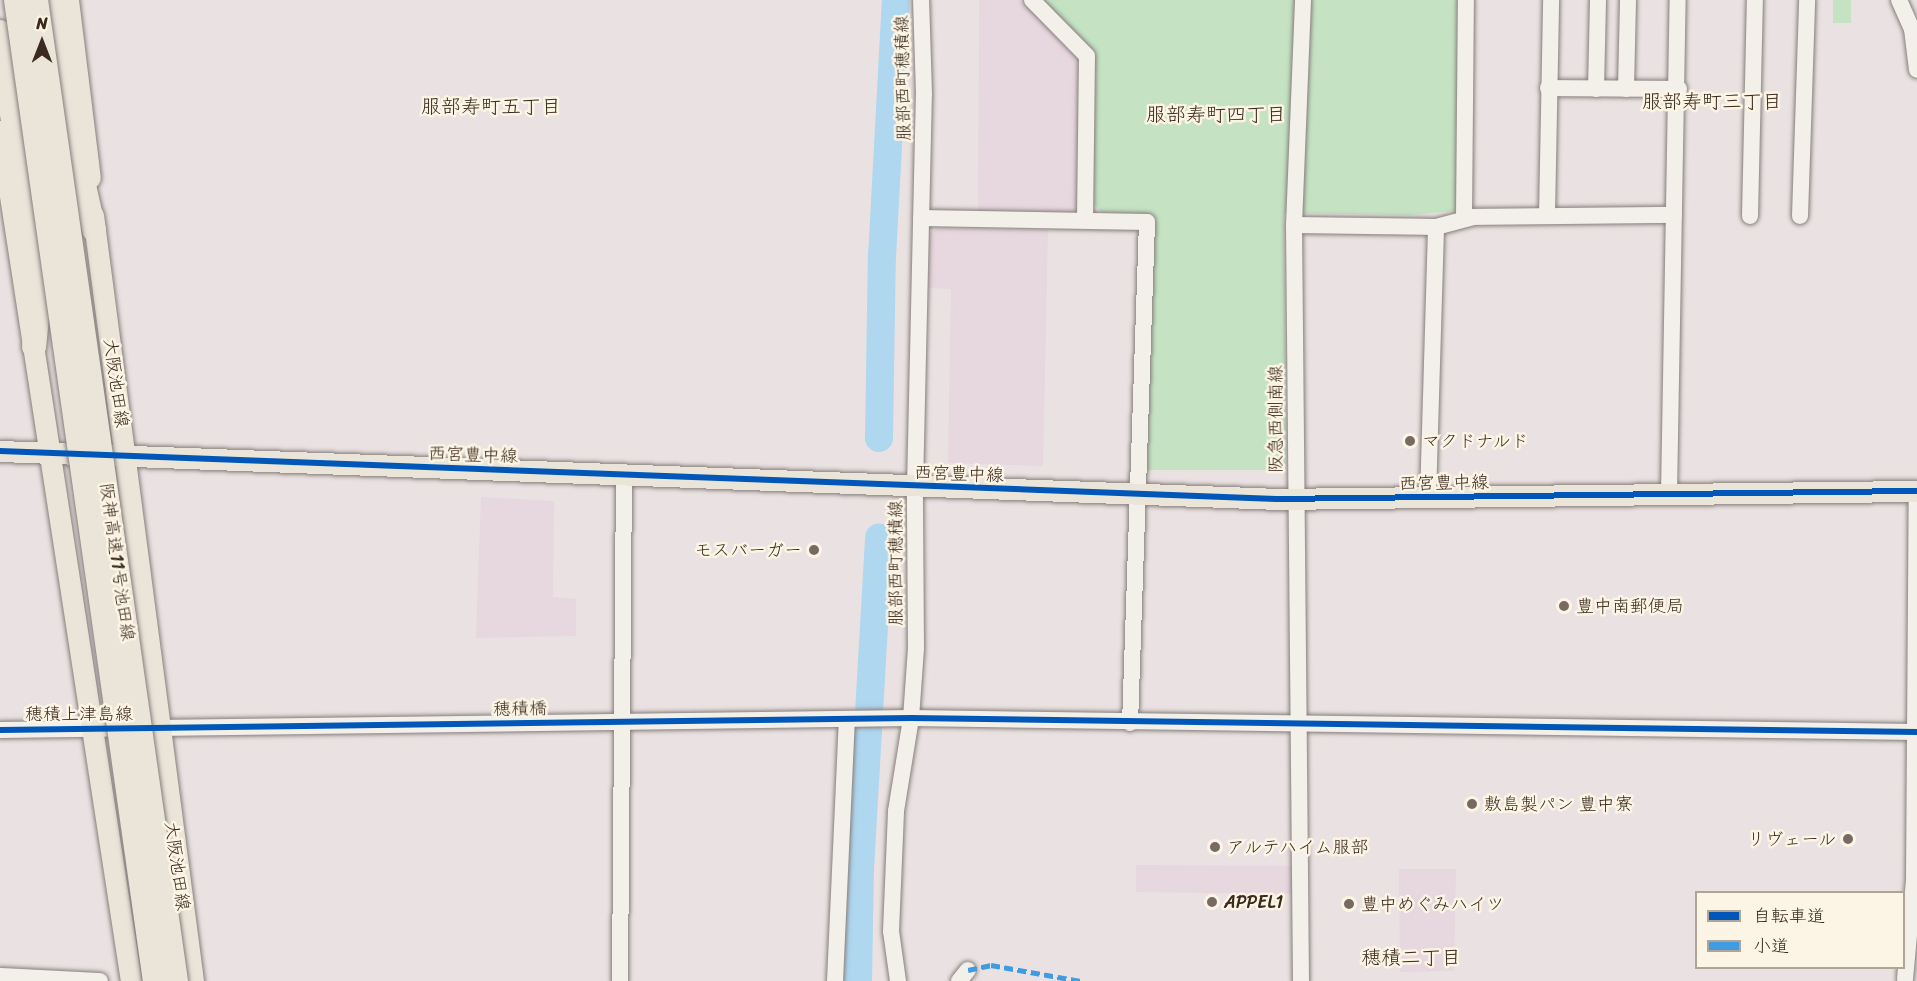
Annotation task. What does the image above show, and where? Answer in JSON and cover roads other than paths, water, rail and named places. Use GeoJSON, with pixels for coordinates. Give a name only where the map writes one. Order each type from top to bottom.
{"type":"FeatureCollection","features":[{"type":"Feature","properties":{"kind":"highway","name":"阪神高速11号池田線"},"geometry":{"type":"LineString","coordinates":[[16,0],[155,981]]}},
{"type":"Feature","properties":{"kind":"highway","name":"阪神高速11号池田線"},"geometry":{"type":"LineString","coordinates":[[36,0],[176,981]]}},
{"type":"Feature","properties":{"kind":"highway"},"geometry":{"type":"LineString","coordinates":[[54,0],[74,141],[94,230]]}},
{"type":"Feature","properties":{"kind":"highway"},"geometry":{"type":"LineString","coordinates":[[0,32],[39,299],[34,347]]}},
{"type":"Feature","properties":{"kind":"main road","name":"大阪池田線"},"geometry":{"type":"LineString","coordinates":[[68,0],[87,138],[94,230],[126,456],[158,729],[193,981]]}},
{"type":"Feature","properties":{"kind":"main road"},"geometry":{"type":"LineString","coordinates":[[0,131],[90,730],[131,981]]}},
{"type":"Feature","properties":{"kind":"main road","name":"西宮豊中線"},"geometry":{"type":"LineString","coordinates":[[0,451],[915,487],[1296,499],[1917,491]]}},
{"type":"Feature","properties":{"kind":"street","name":"服部西町穂積線"},"geometry":{"type":"LineString","coordinates":[[898,981],[891,931],[896,811],[911,718],[916,649],[915,487],[921,218],[921,0]]}},
{"type":"Feature","properties":{"kind":"street"},"geometry":{"type":"LineString","coordinates":[[1032,0],[1087,56],[1085,220]]}},
{"type":"Feature","properties":{"kind":"street","name":"阪急西側南線"},"geometry":{"type":"LineString","coordinates":[[1301,981],[1294,225],[1303,0]]}},
{"type":"Feature","properties":{"kind":"street"},"geometry":{"type":"LineString","coordinates":[[1464,218],[1466,0]]}},
{"type":"Feature","properties":{"kind":"street"},"geometry":{"type":"LineString","coordinates":[[1546,215],[1551,0]]}},
{"type":"Feature","properties":{"kind":"street"},"geometry":{"type":"LineString","coordinates":[[1596,88],[1598,0]]}},
{"type":"Feature","properties":{"kind":"street"},"geometry":{"type":"LineString","coordinates":[[1626,88],[1628,0]]}},
{"type":"Feature","properties":{"kind":"street"},"geometry":{"type":"LineString","coordinates":[[1669,494],[1678,0]]}},
{"type":"Feature","properties":{"kind":"street"},"geometry":{"type":"LineString","coordinates":[[1750,216],[1755,0]]}},
{"type":"Feature","properties":{"kind":"street"},"geometry":{"type":"LineString","coordinates":[[1800,216],[1807,0]]}},
{"type":"Feature","properties":{"kind":"street"},"geometry":{"type":"LineString","coordinates":[[1899,0],[1911,26],[1917,70]]}},
{"type":"Feature","properties":{"kind":"street"},"geometry":{"type":"LineString","coordinates":[[1548,88],[1678,89]]}},
{"type":"Feature","properties":{"kind":"street"},"geometry":{"type":"LineString","coordinates":[[1294,225],[1436,227],[1464,218],[1546,215],[1674,215]]}},
{"type":"Feature","properties":{"kind":"street"},"geometry":{"type":"LineString","coordinates":[[921,218],[1147,222],[1130,723]]}},
{"type":"Feature","properties":{"kind":"street"},"geometry":{"type":"LineString","coordinates":[[1428,498],[1436,227]]}},
{"type":"Feature","properties":{"kind":"street"},"geometry":{"type":"LineString","coordinates":[[620,981],[624,476]]}},
{"type":"Feature","properties":{"kind":"street"},"geometry":{"type":"LineString","coordinates":[[1907,978],[1914,880],[1917,491]]}},
{"type":"Feature","properties":{"kind":"street","name":"穂積橋"},"geometry":{"type":"LineString","coordinates":[[158,729],[911,718],[1298,727],[1915,732]]}},
{"type":"Feature","properties":{"kind":"street"},"geometry":{"type":"LineString","coordinates":[[835,981],[850,719]]}},
{"type":"Feature","properties":{"kind":"street","name":"穂積上津島線"},"geometry":{"type":"LineString","coordinates":[[0,730],[158,729]]}},
{"type":"Feature","properties":{"kind":"street"},"geometry":{"type":"LineString","coordinates":[[0,976],[100,981]]}},
{"type":"Feature","properties":{"kind":"waterway"},"geometry":{"type":"LineString","coordinates":[[879,438],[882,257],[896,0]]}},
{"type":"Feature","properties":{"kind":"waterway"},"geometry":{"type":"LineString","coordinates":[[858,981],[860,869],[879,538]]}},
{"type":"Feature","properties":{"kind":"place","name":"マクドナルド"},"geometry":{"type":"Point","coordinates":[1410,441]}},
{"type":"Feature","properties":{"kind":"place","name":"モスバーガー"},"geometry":{"type":"Point","coordinates":[814,550]}},
{"type":"Feature","properties":{"kind":"place","name":"豊中南郵便局"},"geometry":{"type":"Point","coordinates":[1564,606]}},
{"type":"Feature","properties":{"kind":"place","name":"敷島製パン 豊中寮"},"geometry":{"type":"Point","coordinates":[1472,804]}},
{"type":"Feature","properties":{"kind":"place","name":"リヴェール"},"geometry":{"type":"Point","coordinates":[1848,839]}},
{"type":"Feature","properties":{"kind":"place","name":"アルテハイム服部"},"geometry":{"type":"Point","coordinates":[1215,847]}},
{"type":"Feature","properties":{"kind":"place","name":"APPEL1"},"geometry":{"type":"Point","coordinates":[1212,902]}},
{"type":"Feature","properties":{"kind":"place","name":"豊中めぐみハイツ"},"geometry":{"type":"Point","coordinates":[1349,904]}},
{"type":"Feature","properties":{"kind":"district","name":"服部寿町三丁目"},"geometry":{"type":"Point","coordinates":[1712,101]}},
{"type":"Feature","properties":{"kind":"district","name":"服部寿町五丁目"},"geometry":{"type":"Point","coordinates":[491,106]}},
{"type":"Feature","properties":{"kind":"district","name":"服部寿町四丁目"},"geometry":{"type":"Point","coordinates":[1216,114]}},
{"type":"Feature","properties":{"kind":"district","name":"穂積二丁目"},"geometry":{"type":"Point","coordinates":[1411,957]}}]}
